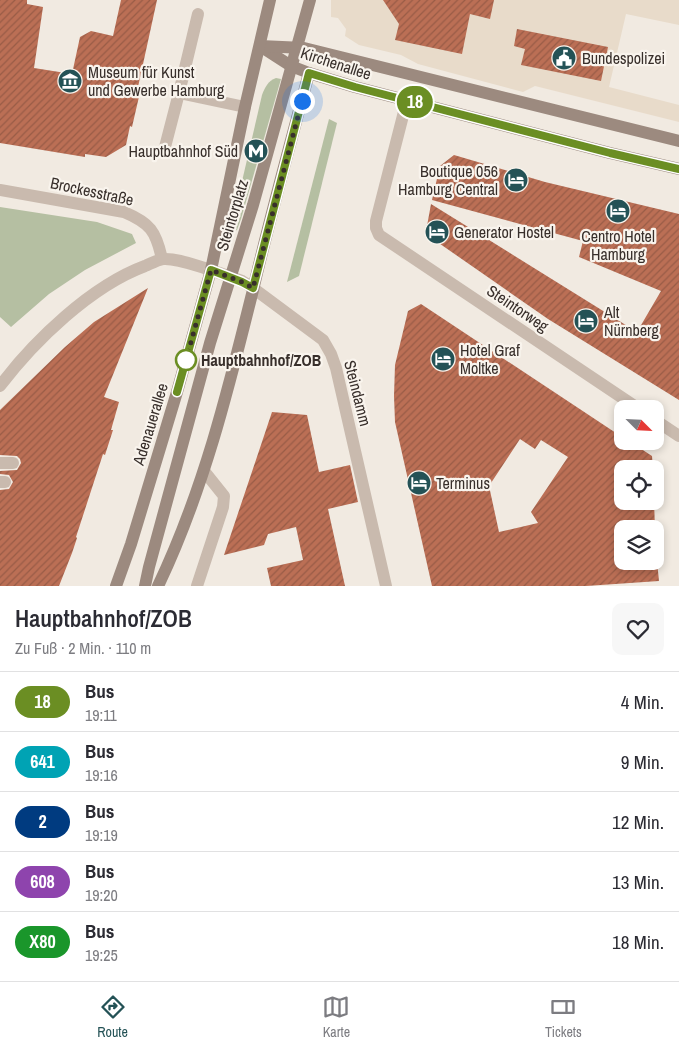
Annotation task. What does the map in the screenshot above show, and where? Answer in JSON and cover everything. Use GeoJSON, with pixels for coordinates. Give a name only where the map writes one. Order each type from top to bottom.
{"type":"FeatureCollection","features":[{"type":"Feature","properties":{"kind":"street","name":"Steintorplatz"},"geometry":{"type":"LineString","coordinates":[[211,270],[245,107],[270,0]]}},
{"type":"Feature","properties":{"kind":"street","name":"Steintorplatz"},"geometry":{"type":"LineString","coordinates":[[230,277],[253,205],[310,0]]}},
{"type":"Feature","properties":{"kind":"street"},"geometry":{"type":"LineString","coordinates":[[165,147],[198,14]]}},
{"type":"Feature","properties":{"kind":"street","name":"Kirchenallee"},"geometry":{"type":"LineString","coordinates":[[260,46],[296,46],[679,141]]}},
{"type":"Feature","properties":{"kind":"street","name":"Kirchenallee"},"geometry":{"type":"LineString","coordinates":[[260,46],[291,66],[355,87],[679,169]]}},
{"type":"Feature","properties":{"kind":"street"},"geometry":{"type":"LineString","coordinates":[[158,586],[181,537],[204,471],[237,353],[309,73]]}},
{"type":"Feature","properties":{"kind":"street"},"geometry":{"type":"LineString","coordinates":[[179,93],[245,107]]}},
{"type":"Feature","properties":{"kind":"street","name":"Steintorweg"},"geometry":{"type":"LineString","coordinates":[[407,100],[376,221],[379,235],[626,400]]}},
{"type":"Feature","properties":{"kind":"street","name":"Brockesstraße"},"geometry":{"type":"LineString","coordinates":[[0,190],[124,212],[137,217],[150,227],[156,236],[162,259]]}},
{"type":"Feature","properties":{"kind":"street"},"geometry":{"type":"LineString","coordinates":[[2,381],[46,334],[81,305],[133,270],[162,259],[211,270]]}},
{"type":"Feature","properties":{"kind":"street","name":"Steindamm"},"geometry":{"type":"LineString","coordinates":[[211,270],[253,288],[323,340],[332,354],[386,586]]}},
{"type":"Feature","properties":{"kind":"street","name":"Adenauerallee"},"geometry":{"type":"LineString","coordinates":[[116,586],[157,458],[211,270]]}},
{"type":"Feature","properties":{"kind":"street"},"geometry":{"type":"LineString","coordinates":[[145,586],[148,567],[230,277]]}},
{"type":"Feature","properties":{"kind":"street"},"geometry":{"type":"LineString","coordinates":[[664,426],[679,436]]}},
{"type":"Feature","properties":{"kind":"street"},"geometry":{"type":"LineString","coordinates":[[0,463],[13,463]]}},
{"type":"Feature","properties":{"kind":"street"},"geometry":{"type":"LineString","coordinates":[[197,586],[223,507],[224,496],[204,471]]}},
{"type":"Feature","properties":{"kind":"green space"},"geometry":{"type":"Polygon","coordinates":[[[276,78],[281,79],[241,219],[237,230],[230,233],[262,95],[267,85],[276,78]]]}},
{"type":"Feature","properties":{"kind":"green space"},"geometry":{"type":"Polygon","coordinates":[[[329,119],[337,123],[299,276],[287,282],[329,119]]]}},
{"type":"Feature","properties":{"kind":"green space"},"geometry":{"type":"Polygon","coordinates":[[[0,207],[97,222],[132,234],[136,243],[85,270],[49,294],[11,327],[0,317],[0,207]]]}},
{"type":"Feature","properties":{"kind":"shaded area"},"geometry":{"type":"Polygon","coordinates":[[[331,0],[679,0],[679,25],[626,14],[609,87],[679,105],[679,122],[535,86],[523,92],[418,64],[401,55],[359,45],[345,36],[346,29],[338,18],[331,17],[331,0]]]}},
{"type":"Feature","properties":{"kind":"building","name":"Museum für Kunst und Gewerbe Hamburg"},"geometry":{"type":"Polygon","coordinates":[[[0,0],[27,0],[27,4],[43,7],[34,68],[72,74],[80,37],[91,31],[113,36],[121,0],[157,0],[138,87],[141,88],[126,145],[106,157],[85,154],[85,157],[0,143],[0,0]]]}},
{"type":"Feature","properties":{"kind":"building"},"geometry":{"type":"Polygon","coordinates":[[[383,0],[494,0],[490,19],[470,14],[462,54],[395,40],[399,24],[383,0]]]}},
{"type":"Feature","properties":{"kind":"building","name":"Bundespolizei"},"geometry":{"type":"Polygon","coordinates":[[[517,29],[608,47],[601,81],[521,65],[525,49],[514,46],[517,29]]]}},
{"type":"Feature","properties":{"kind":"building"},"geometry":{"type":"Polygon","coordinates":[[[454,155],[545,182],[679,214],[679,400],[548,319],[433,239],[427,226],[431,204],[637,332],[661,291],[579,257],[583,241],[432,200],[440,166],[454,155]]]}},
{"type":"Feature","properties":{"kind":"building"},"geometry":{"type":"Polygon","coordinates":[[[148,288],[104,397],[119,402],[111,430],[113,430],[105,455],[103,454],[72,553],[59,586],[0,586],[0,490],[9,489],[13,482],[9,475],[0,474],[0,471],[17,470],[21,463],[17,456],[0,455],[0,410],[65,347],[94,322],[148,288]]]}},
{"type":"Feature","properties":{"kind":"building"},"geometry":{"type":"Polygon","coordinates":[[[421,304],[614,432],[614,450],[643,450],[652,456],[652,460],[614,460],[614,510],[654,510],[655,520],[614,520],[614,570],[658,570],[659,581],[586,586],[432,586],[395,422],[395,365],[408,311],[421,304]],[[520,439],[489,486],[499,532],[538,523],[531,512],[568,457],[541,440],[535,449],[520,439]]]}},
{"type":"Feature","properties":{"kind":"building"},"geometry":{"type":"Polygon","coordinates":[[[272,412],[307,415],[319,472],[350,465],[358,502],[328,509],[345,586],[271,586],[267,568],[303,560],[296,527],[268,534],[264,545],[224,555],[272,412]]]}},
{"type":"Feature","properties":{"kind":"bus line","name":"18"},"geometry":{"type":"LineString","coordinates":[[177,392],[211,270],[253,288],[309,73],[355,87],[679,169]]}},
{"type":"Feature","properties":{"kind":"place","name":"Bundespolizei"},"geometry":{"type":"Point","coordinates":[564,58]}},
{"type":"Feature","properties":{"kind":"place","name":"Museum für Kunst und Gewerbe Hamburg"},"geometry":{"type":"Point","coordinates":[70,81]}},
{"type":"Feature","properties":{"kind":"place","name":"Hauptbahnhof Süd"},"geometry":{"type":"Point","coordinates":[256,151]}},
{"type":"Feature","properties":{"kind":"place","name":"Boutique 056 Hamburg Central"},"geometry":{"type":"Point","coordinates":[516,180]}},
{"type":"Feature","properties":{"kind":"place","name":"Centro Hotel Hamburg"},"geometry":{"type":"Point","coordinates":[618,211]}},
{"type":"Feature","properties":{"kind":"place","name":"Generator Hostel"},"geometry":{"type":"Point","coordinates":[437,232]}},
{"type":"Feature","properties":{"kind":"place","name":"Alt Nürnberg"},"geometry":{"type":"Point","coordinates":[586,321]}},
{"type":"Feature","properties":{"kind":"place","name":"Hotel Graf Moltke"},"geometry":{"type":"Point","coordinates":[443,359]}},
{"type":"Feature","properties":{"kind":"place","name":"Hauptbahnhof/ZOB"},"geometry":{"type":"Point","coordinates":[186,360]}},
{"type":"Feature","properties":{"kind":"place","name":"Terminus"},"geometry":{"type":"Point","coordinates":[419,483]}},
{"type":"Feature","properties":{"kind":"route"},"geometry":{"type":"LineString","coordinates":[[186,360],[211,270],[253,288],[302,101]]}}]}
